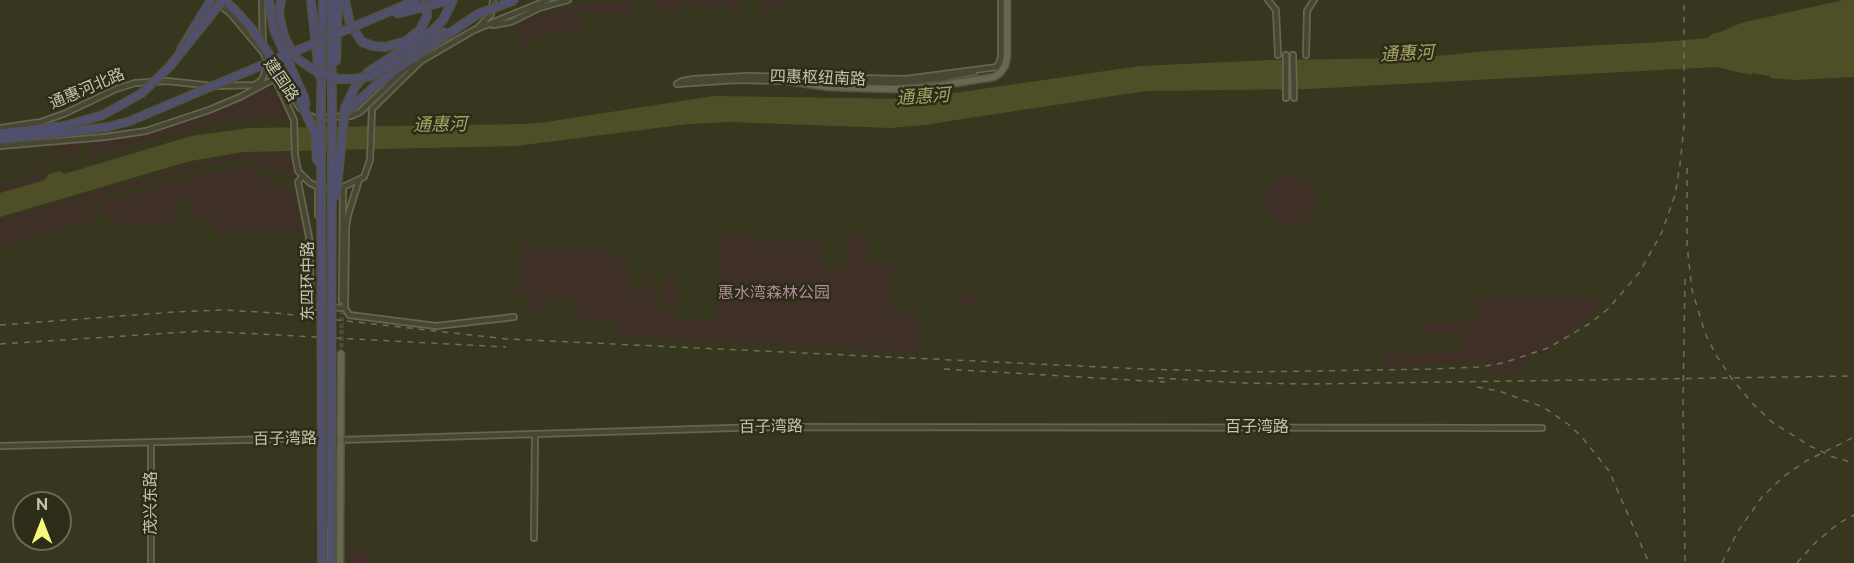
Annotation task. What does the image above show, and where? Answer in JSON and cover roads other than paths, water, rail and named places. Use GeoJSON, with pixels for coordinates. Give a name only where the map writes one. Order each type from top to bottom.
{"type":"FeatureCollection","features":[{"type":"Feature","properties":{"kind":"highway"},"geometry":{"type":"LineString","coordinates":[[170,66],[212,0]]}},
{"type":"Feature","properties":{"kind":"highway"},"geometry":{"type":"LineString","coordinates":[[170,66],[223,0],[235,10],[252,30],[293,89],[315,133],[321,225]]}},
{"type":"Feature","properties":{"kind":"highway"},"geometry":{"type":"LineString","coordinates":[[268,0],[274,30],[304,97],[309,120]]}},
{"type":"Feature","properties":{"kind":"highway"},"geometry":{"type":"LineString","coordinates":[[281,0],[279,14],[284,36],[298,59],[312,69],[339,79],[371,76],[445,31],[478,14],[515,0]]}},
{"type":"Feature","properties":{"kind":"highway"},"geometry":{"type":"LineString","coordinates":[[311,0],[316,65],[321,86]]}},
{"type":"Feature","properties":{"kind":"highway","name":"东四环中路"},"geometry":{"type":"LineString","coordinates":[[322,563],[321,86],[323,0]]}},
{"type":"Feature","properties":{"kind":"highway","name":"东四环中路"},"geometry":{"type":"LineString","coordinates":[[332,0],[332,563]]}},
{"type":"Feature","properties":{"kind":"highway"},"geometry":{"type":"LineString","coordinates":[[332,97],[336,68],[338,0]]}},
{"type":"Feature","properties":{"kind":"highway"},"geometry":{"type":"LineString","coordinates":[[345,0],[350,24],[362,42],[385,47],[406,45]]}},
{"type":"Feature","properties":{"kind":"highway"},"geometry":{"type":"LineString","coordinates":[[376,19],[417,0]]}},
{"type":"Feature","properties":{"kind":"highway"},"geometry":{"type":"LineString","coordinates":[[416,39],[427,16],[426,0]]}},
{"type":"Feature","properties":{"kind":"highway"},"geometry":{"type":"LineString","coordinates":[[376,19],[452,0]]}},
{"type":"Feature","properties":{"kind":"highway"},"geometry":{"type":"LineString","coordinates":[[332,226],[342,128],[356,87],[368,72],[406,45],[432,31],[443,20],[452,0]]}},
{"type":"Feature","properties":{"kind":"highway"},"geometry":{"type":"LineString","coordinates":[[348,108],[410,60],[422,58],[478,14]]}},
{"type":"Feature","properties":{"kind":"highway","name":"通惠河北路"},"geometry":{"type":"LineString","coordinates":[[0,140],[90,131],[130,121],[376,19]]}},
{"type":"Feature","properties":{"kind":"highway","name":"通惠河北路"},"geometry":{"type":"LineString","coordinates":[[0,133],[64,126],[120,107],[142,93],[170,66]]}},
{"type":"Feature","properties":{"kind":"main road"},"geometry":{"type":"LineString","coordinates":[[787,81],[828,87],[893,89],[930,87],[994,77],[1005,66],[1007,57],[1007,0]]}},
{"type":"Feature","properties":{"kind":"main road","name":"东四环中路"},"geometry":{"type":"LineString","coordinates":[[324,189],[324,302]]}},
{"type":"Feature","properties":{"kind":"main road","name":"东四环中路"},"geometry":{"type":"LineString","coordinates":[[322,563],[327,486],[322,438],[325,354],[337,440],[340,563]]}},
{"type":"Feature","properties":{"kind":"main road","name":"东四环中路"},"geometry":{"type":"LineString","coordinates":[[332,563],[341,354]]}},
{"type":"Feature","properties":{"kind":"street","name":"建国路"},"geometry":{"type":"LineString","coordinates":[[212,0],[230,13],[262,52],[301,109],[315,118],[351,116],[360,112],[404,70],[422,58],[474,30],[548,0]]}},
{"type":"Feature","properties":{"kind":"street"},"geometry":{"type":"LineString","coordinates":[[262,0],[262,52],[294,120],[297,171],[302,177],[324,189],[343,187],[359,180]]}},
{"type":"Feature","properties":{"kind":"street"},"geometry":{"type":"LineString","coordinates":[[474,30],[491,14],[493,0]]}},
{"type":"Feature","properties":{"kind":"street"},"geometry":{"type":"LineString","coordinates":[[487,26],[511,22],[538,8],[568,0]]}},
{"type":"Feature","properties":{"kind":"street"},"geometry":{"type":"LineString","coordinates":[[996,67],[1001,58],[1001,0]]}},
{"type":"Feature","properties":{"kind":"street"},"geometry":{"type":"LineString","coordinates":[[1268,0],[1276,10],[1278,55]]}},
{"type":"Feature","properties":{"kind":"street"},"geometry":{"type":"LineString","coordinates":[[1306,55],[1307,11],[1314,0]]}},
{"type":"Feature","properties":{"kind":"street","name":"通惠河北路"},"geometry":{"type":"LineString","coordinates":[[0,128],[41,122],[66,113],[116,89],[150,81],[187,82],[213,86],[255,85],[262,80],[265,72],[262,52]]}},
{"type":"Feature","properties":{"kind":"street"},"geometry":{"type":"LineString","coordinates":[[1286,55],[1286,98]]}},
{"type":"Feature","properties":{"kind":"street"},"geometry":{"type":"LineString","coordinates":[[1293,55],[1294,98]]}},
{"type":"Feature","properties":{"kind":"street"},"geometry":{"type":"LineString","coordinates":[[422,58],[418,66],[372,110],[367,170],[359,180],[348,215],[345,308],[349,315],[354,317],[436,326],[514,317]]}},
{"type":"Feature","properties":{"kind":"street","name":"四惠枢纽南路"},"geometry":{"type":"LineString","coordinates":[[996,67],[909,83],[735,80],[677,84],[682,81],[746,76],[906,79],[996,67]]}},
{"type":"Feature","properties":{"kind":"street"},"geometry":{"type":"LineString","coordinates":[[0,146],[146,131],[209,110],[274,79]]}},
{"type":"Feature","properties":{"kind":"street"},"geometry":{"type":"LineString","coordinates":[[302,177],[298,182],[309,237],[311,302],[315,307],[345,308]]}},
{"type":"Feature","properties":{"kind":"street","name":"东四环中路"},"geometry":{"type":"LineString","coordinates":[[342,301],[343,187]]}},
{"type":"Feature","properties":{"kind":"street","name":"东四环中路"},"geometry":{"type":"LineString","coordinates":[[324,189],[324,302]]}},
{"type":"Feature","properties":{"kind":"street","name":"百子湾路"},"geometry":{"type":"LineString","coordinates":[[0,446],[322,438],[337,440],[788,426],[1542,428]]}},
{"type":"Feature","properties":{"kind":"street"},"geometry":{"type":"LineString","coordinates":[[534,434],[534,538]]}},
{"type":"Feature","properties":{"kind":"street","name":"茂兴东路"},"geometry":{"type":"LineString","coordinates":[[151,443],[151,563]]}},
{"type":"Feature","properties":{"kind":"tunnel"},"geometry":{"type":"LineString","coordinates":[[341,354],[342,306]]}},
{"type":"Feature","properties":{"kind":"railway"},"geometry":{"type":"LineString","coordinates":[[0,325],[223,310],[276,313],[507,339],[1144,369],[1252,372],[1434,369],[1480,367],[1503,363],[1548,348],[1589,324],[1608,309],[1639,273],[1662,232],[1675,195],[1684,126],[1684,0]]}},
{"type":"Feature","properties":{"kind":"railway"},"geometry":{"type":"LineString","coordinates":[[1687,168],[1687,245],[1692,290],[1705,333],[1716,355],[1732,379],[1772,422],[1810,446],[1833,457],[1854,463]]}},
{"type":"Feature","properties":{"kind":"railway"},"geometry":{"type":"LineString","coordinates":[[1685,279],[1683,401],[1685,563]]}},
{"type":"Feature","properties":{"kind":"railway"},"geometry":{"type":"LineString","coordinates":[[0,344],[202,331],[506,347]]}},
{"type":"Feature","properties":{"kind":"railway"},"geometry":{"type":"LineString","coordinates":[[944,369],[1165,382]]}},
{"type":"Feature","properties":{"kind":"railway"},"geometry":{"type":"LineString","coordinates":[[1158,378],[1310,384],[1854,376]]}},
{"type":"Feature","properties":{"kind":"railway"},"geometry":{"type":"LineString","coordinates":[[1477,387],[1499,391],[1543,407],[1581,436],[1609,471],[1649,563]]}},
{"type":"Feature","properties":{"kind":"railway"},"geometry":{"type":"LineString","coordinates":[[1722,563],[1738,531],[1762,497],[1783,477],[1806,461],[1854,437]]}},
{"type":"Feature","properties":{"kind":"railway"},"geometry":{"type":"LineString","coordinates":[[1797,563],[1816,542],[1839,523],[1854,515]]}},
{"type":"Feature","properties":{"kind":"water label","name":"通惠河"},"geometry":{"type":"Point","coordinates":[1407,54]}},
{"type":"Feature","properties":{"kind":"water label","name":"通惠河"},"geometry":{"type":"Point","coordinates":[923,97]}},
{"type":"Feature","properties":{"kind":"water label","name":"通惠河"},"geometry":{"type":"Point","coordinates":[440,125]}},
{"type":"Feature","properties":{"kind":"park label","name":"惠水湾森林公园"},"geometry":{"type":"Point","coordinates":[774,293]}}]}
